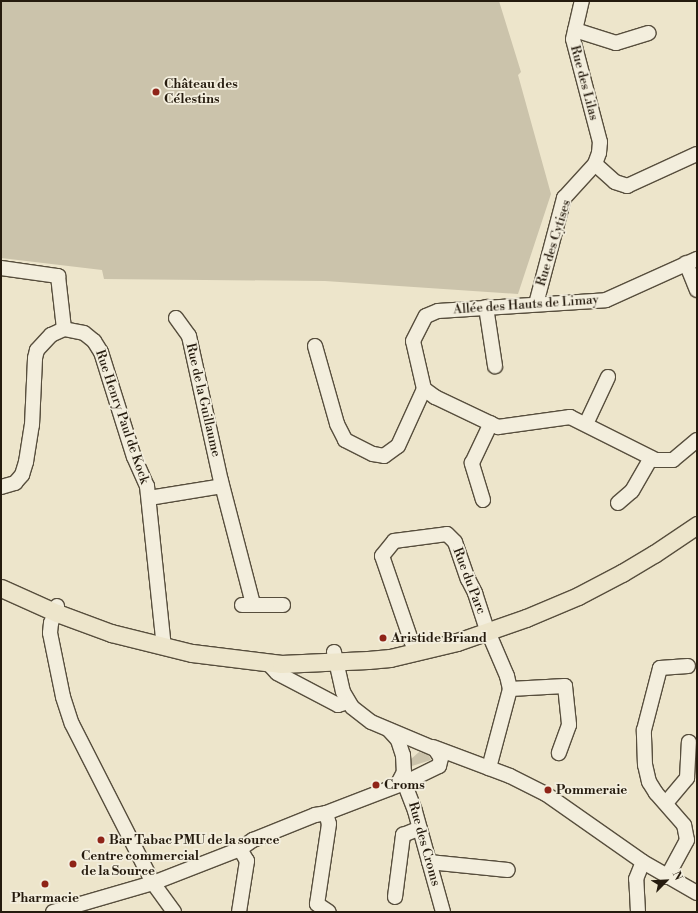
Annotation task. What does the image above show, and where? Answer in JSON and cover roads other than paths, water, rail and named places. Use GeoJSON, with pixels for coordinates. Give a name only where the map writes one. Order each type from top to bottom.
{"type":"FeatureCollection","features":[{"type":"Feature","properties":{"kind":"main road"},"geometry":{"type":"LineString","coordinates":[[1,588],[56,609],[192,653],[272,668],[488,630],[591,584],[648,551],[697,518]]}},
{"type":"Feature","properties":{"kind":"main road"},"geometry":{"type":"LineString","coordinates":[[164,644],[206,649],[335,658],[390,658],[450,644],[549,609],[607,581],[654,554],[697,525]]}},
{"type":"Feature","properties":{"kind":"main road"},"geometry":{"type":"LineString","coordinates":[[1,582],[56,609]]}},
{"type":"Feature","properties":{"kind":"street","name":"Rue des Lilas"},"geometry":{"type":"LineString","coordinates":[[582,1],[573,39],[600,142],[599,153],[595,164]]}},
{"type":"Feature","properties":{"kind":"street"},"geometry":{"type":"LineString","coordinates":[[575,30],[616,43],[648,33]]}},
{"type":"Feature","properties":{"kind":"street"},"geometry":{"type":"LineString","coordinates":[[595,164],[614,182],[627,186],[697,154]]}},
{"type":"Feature","properties":{"kind":"street","name":"Rue des Cytises"},"geometry":{"type":"LineString","coordinates":[[536,304],[564,198],[595,164]]}},
{"type":"Feature","properties":{"kind":"street"},"geometry":{"type":"LineString","coordinates":[[692,261],[697,290]]}},
{"type":"Feature","properties":{"kind":"street","name":"Allée des Hauts de Limay"},"geometry":{"type":"LineString","coordinates":[[424,389],[413,341],[426,316],[438,311],[606,300],[692,261]]}},
{"type":"Feature","properties":{"kind":"street"},"geometry":{"type":"LineString","coordinates":[[1,268],[58,276],[64,329],[51,335],[37,350],[35,358],[32,425],[26,462],[22,475],[15,483],[1,487]]}},
{"type":"Feature","properties":{"kind":"street"},"geometry":{"type":"LineString","coordinates":[[486,308],[495,366]]}},
{"type":"Feature","properties":{"kind":"street","name":"Rue de la Guillaume"},"geometry":{"type":"LineString","coordinates":[[176,318],[189,336],[248,604],[283,605]]}},
{"type":"Feature","properties":{"kind":"street","name":"Rue Henry Paul de Kock"},"geometry":{"type":"LineString","coordinates":[[64,329],[84,333],[94,341],[101,352],[134,457],[146,486],[149,498],[164,644]]}},
{"type":"Feature","properties":{"kind":"street"},"geometry":{"type":"LineString","coordinates":[[315,346],[337,424],[345,440],[373,454],[384,456],[398,446],[424,389],[435,397],[498,427],[570,417],[656,460],[672,460],[697,440]]}},
{"type":"Feature","properties":{"kind":"street"},"geometry":{"type":"LineString","coordinates":[[586,424],[608,376]]}},
{"type":"Feature","properties":{"kind":"street"},"geometry":{"type":"LineString","coordinates":[[484,500],[472,463],[491,423]]}},
{"type":"Feature","properties":{"kind":"street"},"geometry":{"type":"LineString","coordinates":[[618,503],[632,491],[651,458]]}},
{"type":"Feature","properties":{"kind":"street"},"geometry":{"type":"LineString","coordinates":[[149,498],[222,486]]}},
{"type":"Feature","properties":{"kind":"street","name":"Rue du Parc"},"geometry":{"type":"LineString","coordinates":[[412,643],[382,556],[394,541],[447,534],[455,542],[468,579],[476,593],[488,630]]}},
{"type":"Feature","properties":{"kind":"street"},"geometry":{"type":"LineString","coordinates":[[56,609],[50,633],[67,712],[81,745],[153,883],[174,912]]}},
{"type":"Feature","properties":{"kind":"street"},"geometry":{"type":"LineString","coordinates":[[488,630],[507,676],[510,689],[488,768]]}},
{"type":"Feature","properties":{"kind":"street"},"geometry":{"type":"LineString","coordinates":[[335,658],[342,692],[348,702],[365,718],[389,730],[488,768],[546,794],[643,862],[697,893]]}},
{"type":"Feature","properties":{"kind":"street"},"geometry":{"type":"LineString","coordinates":[[667,877],[687,840],[684,824],[656,794],[649,782],[645,764],[644,730],[660,668],[688,666]]}},
{"type":"Feature","properties":{"kind":"street"},"geometry":{"type":"LineString","coordinates":[[272,668],[338,705],[348,702]]}},
{"type":"Feature","properties":{"kind":"street"},"geometry":{"type":"LineString","coordinates":[[510,689],[565,686],[569,725],[560,753]]}},
{"type":"Feature","properties":{"kind":"street","name":"Rue des Croms"},"geometry":{"type":"LineString","coordinates":[[389,730],[400,743],[402,774],[420,828],[443,912]]}},
{"type":"Feature","properties":{"kind":"street"},"geometry":{"type":"LineString","coordinates":[[666,803],[687,778],[689,742]]}},
{"type":"Feature","properties":{"kind":"street"},"geometry":{"type":"LineString","coordinates":[[402,774],[411,749],[417,745],[428,746],[439,753],[441,760],[440,766],[435,769]]}},
{"type":"Feature","properties":{"kind":"street"},"geometry":{"type":"LineString","coordinates":[[53,912],[79,909],[153,883],[240,849],[253,840],[315,814],[326,813],[402,774],[418,776],[460,761],[468,761]]}},
{"type":"Feature","properties":{"kind":"street"},"geometry":{"type":"LineString","coordinates":[[326,813],[329,824],[317,904],[328,912]]}},
{"type":"Feature","properties":{"kind":"street"},"geometry":{"type":"LineString","coordinates":[[395,897],[404,835],[420,828]]}},
{"type":"Feature","properties":{"kind":"street"},"geometry":{"type":"LineString","coordinates":[[239,912],[247,861],[240,849]]}},
{"type":"Feature","properties":{"kind":"street"},"geometry":{"type":"LineString","coordinates":[[429,862],[508,870]]}},
{"type":"Feature","properties":{"kind":"street"},"geometry":{"type":"LineString","coordinates":[[638,912],[636,879],[643,862]]}},
{"type":"Feature","properties":{"kind":"place","name":"Château des Célestins"},"geometry":{"type":"Point","coordinates":[156,92]}},
{"type":"Feature","properties":{"kind":"place","name":"Aristide Briand"},"geometry":{"type":"Point","coordinates":[383,638]}},
{"type":"Feature","properties":{"kind":"place","name":"Croms"},"geometry":{"type":"Point","coordinates":[376,785]}},
{"type":"Feature","properties":{"kind":"place","name":"Pommeraie"},"geometry":{"type":"Point","coordinates":[548,790]}},
{"type":"Feature","properties":{"kind":"place","name":"Bar Tabac PMU de la source"},"geometry":{"type":"Point","coordinates":[101,840]}},
{"type":"Feature","properties":{"kind":"place","name":"Centre commercial de la Source"},"geometry":{"type":"Point","coordinates":[73,864]}},
{"type":"Feature","properties":{"kind":"place","name":"Pharmacie"},"geometry":{"type":"Point","coordinates":[45,884]}}]}
